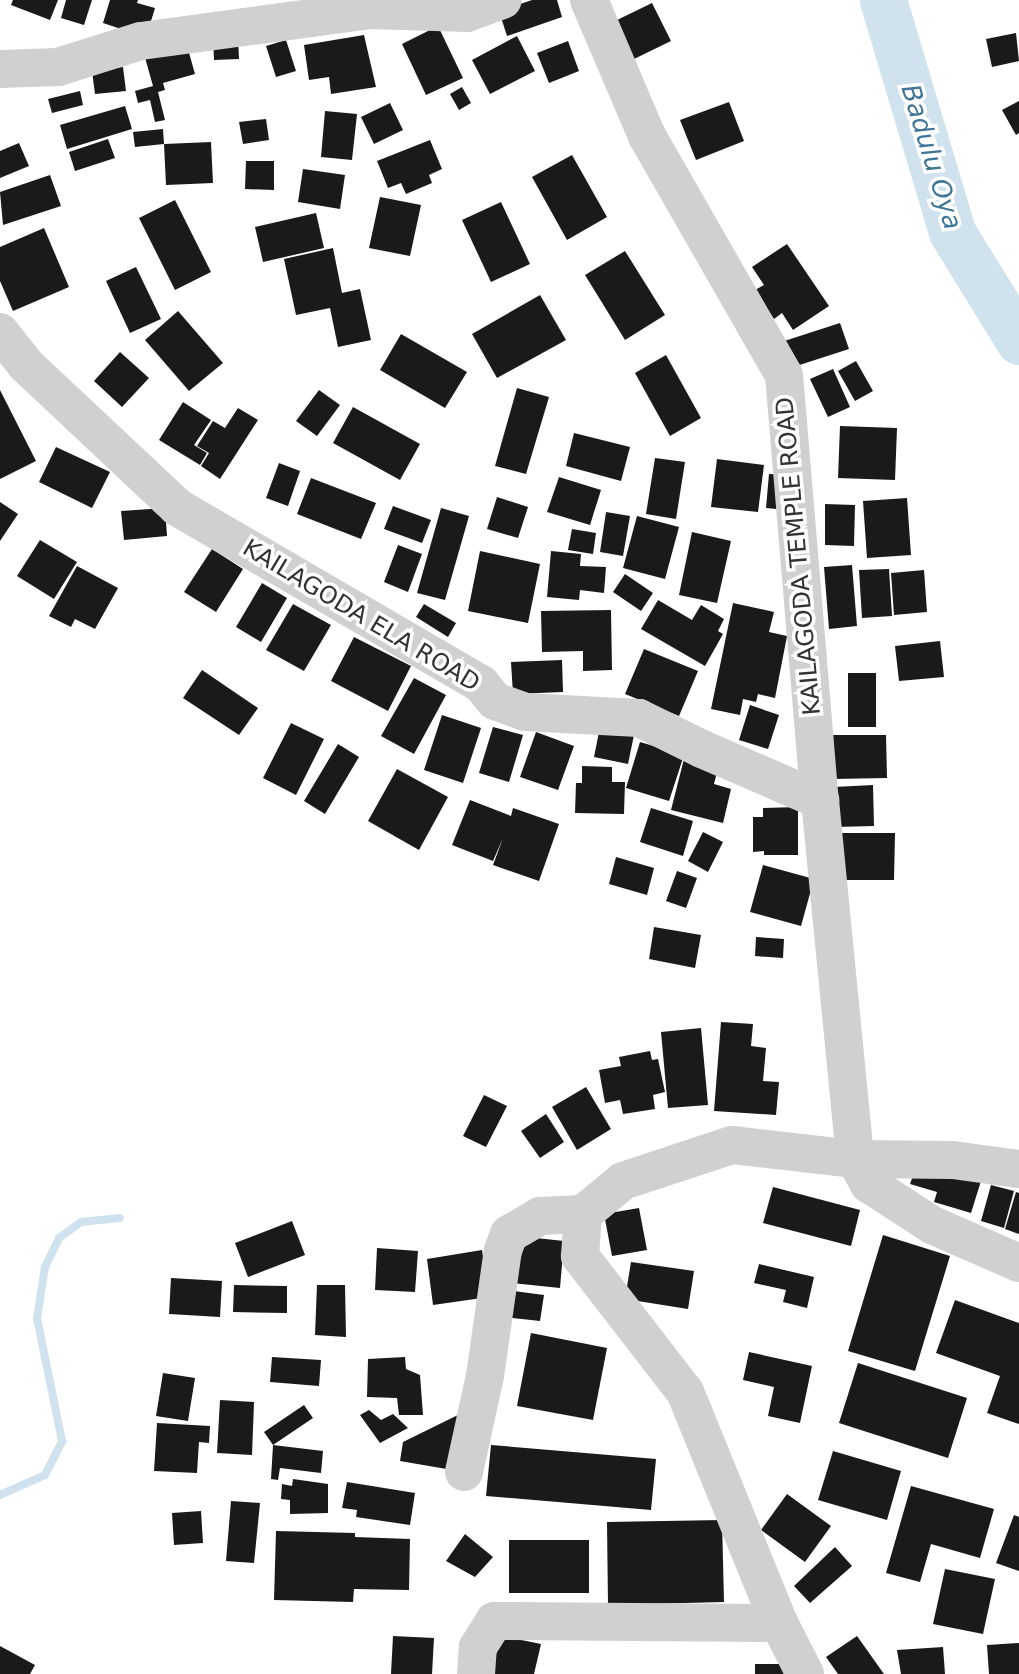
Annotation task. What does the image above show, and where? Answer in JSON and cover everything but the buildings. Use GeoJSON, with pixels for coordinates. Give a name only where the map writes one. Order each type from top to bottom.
{"type":"FeatureCollection","features":[{"type":"Feature","properties":{"kind":"street"},"geometry":{"type":"LineString","coordinates":[[0,69],[58,67],[141,41],[355,11],[467,13],[503,0]]}},
{"type":"Feature","properties":{"kind":"street","name":"KAILAGODA TEMPLE ROAD"},"geometry":{"type":"LineString","coordinates":[[589,0],[647,136],[784,375],[820,800],[855,1159]]}},
{"type":"Feature","properties":{"kind":"street","name":"KAILAGODA ELA ROAD"},"geometry":{"type":"LineString","coordinates":[[0,332],[26,365],[177,507],[481,684],[495,701],[525,712],[639,718],[702,749],[820,800]]}},
{"type":"Feature","properties":{"kind":"street"},"geometry":{"type":"LineString","coordinates":[[464,1472],[485,1376],[503,1250],[509,1234],[540,1216],[583,1214],[623,1181],[732,1145],[855,1159],[953,1160],[1019,1169]]}},
{"type":"Feature","properties":{"kind":"street"},"geometry":{"type":"LineString","coordinates":[[855,1159],[869,1184],[932,1225],[1019,1263]]}},
{"type":"Feature","properties":{"kind":"street"},"geometry":{"type":"LineString","coordinates":[[583,1214],[580,1256],[685,1392],[779,1623],[805,1674]]}},
{"type":"Feature","properties":{"kind":"street"},"geometry":{"type":"LineString","coordinates":[[476,1674],[478,1647],[494,1621],[779,1623]]}},
{"type":"Feature","properties":{"kind":"waterway","name":"Badulu Oya"},"geometry":{"type":"LineString","coordinates":[[883,0],[952,232],[1019,341]]}},
{"type":"Feature","properties":{"kind":"waterway"},"geometry":{"type":"LineString","coordinates":[[0,1495],[45,1475],[62,1441],[37,1318],[45,1267],[59,1238],[81,1222],[120,1218]]}}]}
